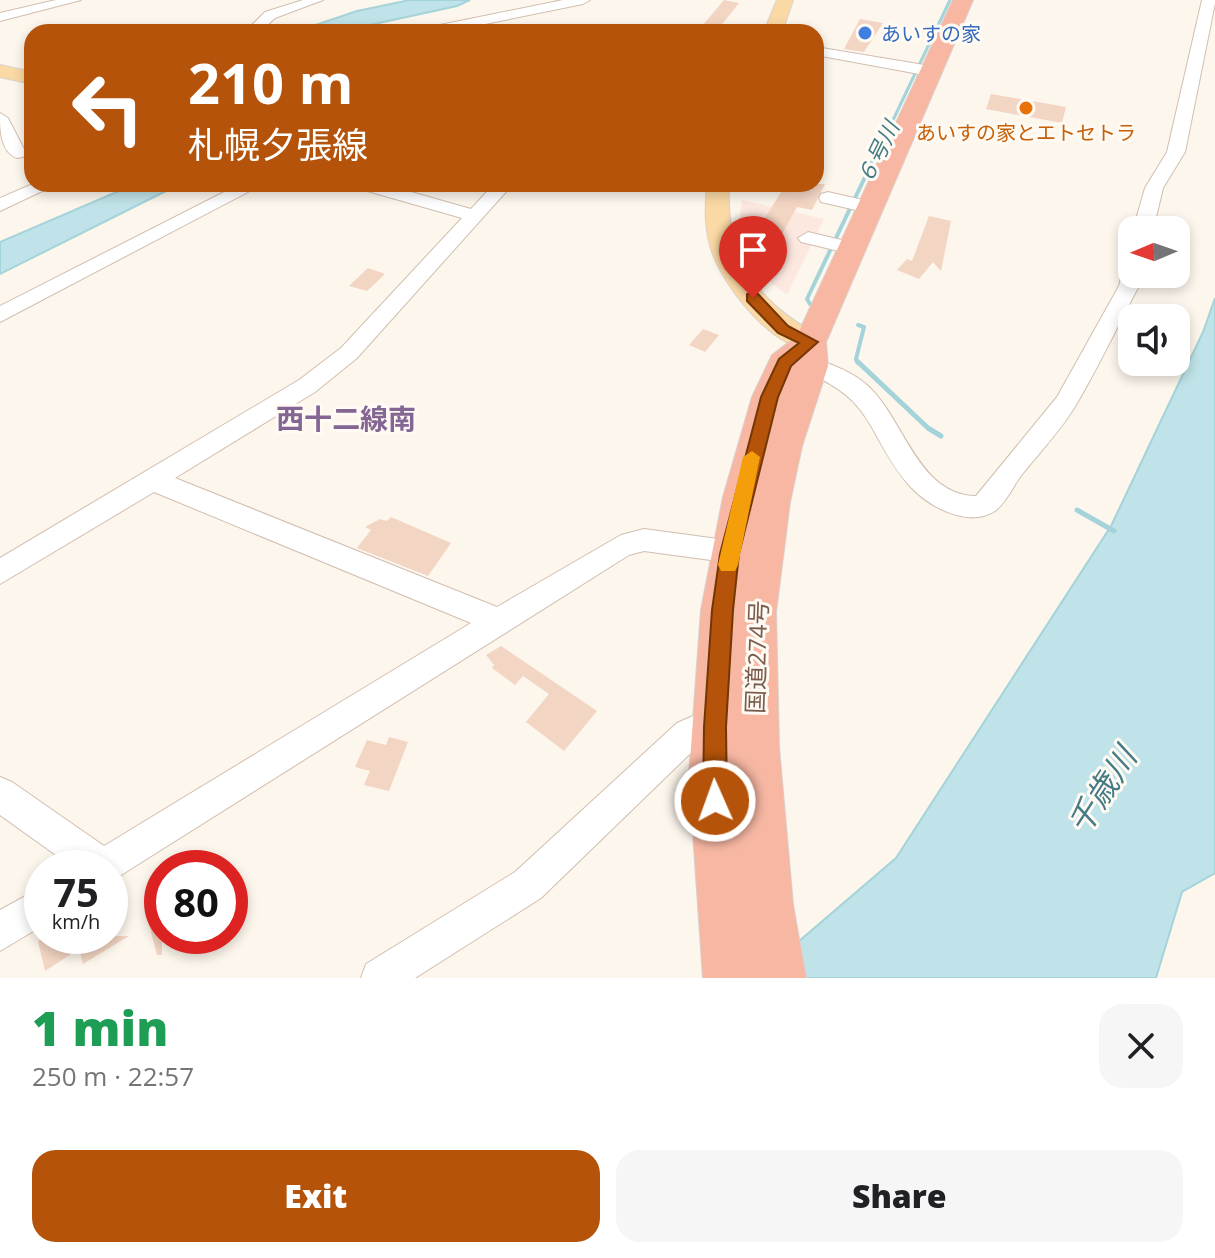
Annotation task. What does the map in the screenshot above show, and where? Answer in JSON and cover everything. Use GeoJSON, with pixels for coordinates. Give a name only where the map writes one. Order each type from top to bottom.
{"type":"FeatureCollection","features":[{"type":"Feature","properties":{"kind":"highway","name":"国道274号"},"geometry":{"type":"LineString","coordinates":[[731,978],[734,744],[722,610],[746,554],[769,397],[784,363],[810,354],[832,244],[920,69],[963,0]]}},
{"type":"Feature","properties":{"kind":"highway","name":"国道274号"},"geometry":{"type":"LineString","coordinates":[[734,744],[778,978]]}},
{"type":"Feature","properties":{"kind":"main road"},"geometry":{"type":"LineString","coordinates":[[776,24],[785,0]]}},
{"type":"Feature","properties":{"kind":"main road"},"geometry":{"type":"LineString","coordinates":[[0,71],[24,76]]}},
{"type":"Feature","properties":{"kind":"main road"},"geometry":{"type":"LineString","coordinates":[[718,192],[719,240],[736,279],[810,354]]}},
{"type":"Feature","properties":{"kind":"street"},"geometry":{"type":"LineString","coordinates":[[0,17],[74,0]]}},
{"type":"Feature","properties":{"kind":"street"},"geometry":{"type":"LineString","coordinates":[[260,24],[270,15],[316,0]]}},
{"type":"Feature","properties":{"kind":"street"},"geometry":{"type":"LineString","coordinates":[[464,24],[583,0]]}},
{"type":"Feature","properties":{"kind":"street"},"geometry":{"type":"LineString","coordinates":[[1147,216],[1154,188],[1176,152],[1209,0]]}},
{"type":"Feature","properties":{"kind":"street"},"geometry":{"type":"LineString","coordinates":[[824,52],[920,69]]}},
{"type":"Feature","properties":{"kind":"street"},"geometry":{"type":"LineString","coordinates":[[0,118],[17,153]]}},
{"type":"Feature","properties":{"kind":"street"},"geometry":{"type":"LineString","coordinates":[[0,205],[30,192]]}},
{"type":"Feature","properties":{"kind":"street"},"geometry":{"type":"LineString","coordinates":[[0,315],[241,192]]}},
{"type":"Feature","properties":{"kind":"street"},"geometry":{"type":"LineString","coordinates":[[391,192],[473,215]]}},
{"type":"Feature","properties":{"kind":"street"},"geometry":{"type":"LineString","coordinates":[[0,572],[307,386],[349,353],[496,192]]}},
{"type":"Feature","properties":{"kind":"street"},"geometry":{"type":"LineString","coordinates":[[810,354],[862,393],[909,468],[932,492],[958,505],[983,507],[1066,402],[1128,288]]}},
{"type":"Feature","properties":{"kind":"street"},"geometry":{"type":"LineString","coordinates":[[152,480],[499,621]]}},
{"type":"Feature","properties":{"kind":"street"},"geometry":{"type":"LineString","coordinates":[[128,851],[621,546],[644,540],[746,554]]}},
{"type":"Feature","properties":{"kind":"street"},"geometry":{"type":"LineString","coordinates":[[380,978],[528,885],[688,734],[734,744]]}},
{"type":"Feature","properties":{"kind":"street"},"geometry":{"type":"LineString","coordinates":[[0,794],[78,850]]}},
{"type":"Feature","properties":{"kind":"street"},"geometry":{"type":"LineString","coordinates":[[0,932],[24,917]]}},
{"type":"Feature","properties":{"kind":"shaded area"},"geometry":{"type":"Polygon","coordinates":[[[742,200],[824,219],[787,295],[750,266],[750,240],[740,217],[742,200]]]}},
{"type":"Feature","properties":{"kind":"water"},"geometry":{"type":"Polygon","coordinates":[[[410,0],[470,0],[457,6],[375,24],[319,24],[357,11],[410,0]]]}},
{"type":"Feature","properties":{"kind":"water"},"geometry":{"type":"Polygon","coordinates":[[[116,192],[164,192],[0,274],[0,242],[116,192]]]}},
{"type":"Feature","properties":{"kind":"water","name":"千歳川"},"geometry":{"type":"Polygon","coordinates":[[[1215,298],[1215,873],[1182,892],[1156,978],[756,978],[896,858],[1111,526],[1182,376],[1190,376],[1190,359],[1215,298]]]}},
{"type":"Feature","properties":{"kind":"building"},"geometry":{"type":"Polygon","coordinates":[[[724,0],[739,3],[722,24],[704,24],[724,0]]]}},
{"type":"Feature","properties":{"kind":"building","name":"あいすの家"},"geometry":{"type":"Polygon","coordinates":[[[860,19],[883,23],[864,52],[844,49],[860,19]]]}},
{"type":"Feature","properties":{"kind":"building","name":"あいすの家とエトセトラ"},"geometry":{"type":"Polygon","coordinates":[[[991,94],[1066,107],[1062,123],[986,109],[991,94]]]}},
{"type":"Feature","properties":{"kind":"building"},"geometry":{"type":"Polygon","coordinates":[[[781,192],[821,192],[812,210],[797,207],[776,245],[752,239],[781,192]]]}},
{"type":"Feature","properties":{"kind":"building"},"geometry":{"type":"Polygon","coordinates":[[[929,216],[951,221],[941,271],[933,262],[919,279],[897,270],[907,259],[912,261],[929,216]]]}},
{"type":"Feature","properties":{"kind":"building"},"geometry":{"type":"Polygon","coordinates":[[[368,268],[385,274],[367,291],[349,286],[368,268]]]}},
{"type":"Feature","properties":{"kind":"building"},"geometry":{"type":"Polygon","coordinates":[[[703,329],[719,335],[705,352],[689,345],[703,329]]]}},
{"type":"Feature","properties":{"kind":"building"},"geometry":{"type":"Polygon","coordinates":[[[391,517],[451,543],[428,576],[357,548],[371,530],[365,527],[391,517]]]}},
{"type":"Feature","properties":{"kind":"building"},"geometry":{"type":"Polygon","coordinates":[[[501,646],[597,711],[564,751],[526,722],[549,694],[523,676],[515,685],[492,668],[494,665],[486,655],[501,646]]]}},
{"type":"Feature","properties":{"kind":"building"},"geometry":{"type":"Polygon","coordinates":[[[389,737],[408,742],[389,791],[364,785],[370,771],[355,767],[367,740],[386,745],[389,737]]]}},
{"type":"Feature","properties":{"kind":"building"},"geometry":{"type":"Polygon","coordinates":[[[41,954],[71,954],[45,971],[41,954]]]}},
{"type":"Feature","properties":{"kind":"building"},"geometry":{"type":"Polygon","coordinates":[[[80,954],[99,954],[83,964],[80,954]]]}},
{"type":"Feature","properties":{"kind":"waterway","name":"６号川"},"geometry":{"type":"LineString","coordinates":[[875,158],[950,0]]}},
{"type":"Feature","properties":{"kind":"waterway","name":"６号川"},"geometry":{"type":"LineString","coordinates":[[810,304],[807,299],[875,156]]}},
{"type":"Feature","properties":{"kind":"waterway","name":"６号川"},"geometry":{"type":"LineString","coordinates":[[857,361],[864,327],[858,325]]}},
{"type":"Feature","properties":{"kind":"waterway","name":"６号川"},"geometry":{"type":"LineString","coordinates":[[857,361],[928,428],[941,436]]}},
{"type":"Feature","properties":{"kind":"waterway","name":"６号川"},"geometry":{"type":"LineString","coordinates":[[1077,510],[1114,531]]}},
{"type":"Feature","properties":{"kind":"slow traffic"},"geometry":{"type":"LineString","coordinates":[[728,565],[752,457]]}},
{"type":"Feature","properties":{"kind":"place","name":"あいすの家"},"geometry":{"type":"Point","coordinates":[865,33]}},
{"type":"Feature","properties":{"kind":"place","name":"あいすの家とエトセトラ"},"geometry":{"type":"Point","coordinates":[1026,108]}},
{"type":"Feature","properties":{"kind":"district","name":"西十二線南"},"geometry":{"type":"Point","coordinates":[346,418]}},
{"type":"Feature","properties":{"kind":"route"},"geometry":{"type":"LineString","coordinates":[[715,801],[713,775],[722,610],[730,554],[769,397],[784,363],[810,342],[783,330],[753,298]]}}]}
